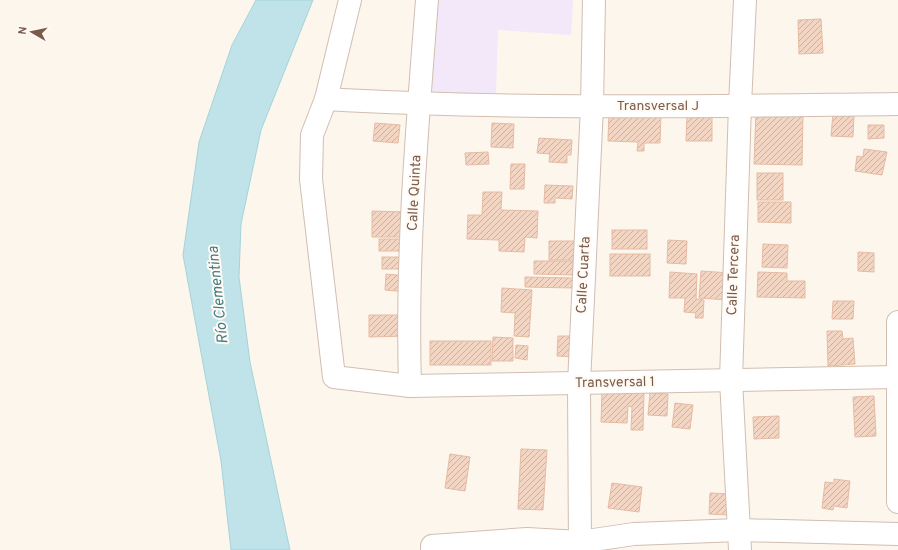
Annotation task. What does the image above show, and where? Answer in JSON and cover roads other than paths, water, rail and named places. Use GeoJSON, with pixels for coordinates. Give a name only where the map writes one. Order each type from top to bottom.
{"type":"FeatureCollection","features":[{"type":"Feature","properties":{"kind":"street"},"geometry":{"type":"LineString","coordinates":[[326,99],[350,0]]}},
{"type":"Feature","properties":{"kind":"street","name":"Calle Quinta"},"geometry":{"type":"LineString","coordinates":[[410,386],[408,326],[419,104],[427,0]]}},
{"type":"Feature","properties":{"kind":"street","name":"Calle Cuarta"},"geometry":{"type":"LineString","coordinates":[[580,546],[579,384],[592,106],[594,0]]}},
{"type":"Feature","properties":{"kind":"street","name":"Calle Tercera"},"geometry":{"type":"LineString","coordinates":[[739,540],[731,380],[745,0]]}},
{"type":"Feature","properties":{"kind":"street","name":"Transversal J"},"geometry":{"type":"LineString","coordinates":[[326,99],[419,104],[592,106],[898,104]]}},
{"type":"Feature","properties":{"kind":"street","name":"Transversal 1"},"geometry":{"type":"LineString","coordinates":[[326,99],[312,135],[311,178],[334,377],[410,386],[897,377]]}},
{"type":"Feature","properties":{"kind":"street"},"geometry":{"type":"LineString","coordinates":[[898,322],[898,502]]}},
{"type":"Feature","properties":{"kind":"street"},"geometry":{"type":"LineString","coordinates":[[432,550],[432,546],[527,539],[580,546],[634,534],[739,540],[898,534]]}},
{"type":"Feature","properties":{"kind":"water","name":"Río Clementina"},"geometry":{"type":"Polygon","coordinates":[[[256,0],[313,0],[261,130],[241,224],[239,277],[250,362],[290,550],[231,550],[221,461],[183,255],[199,142],[232,45],[256,0]]]}}]}
